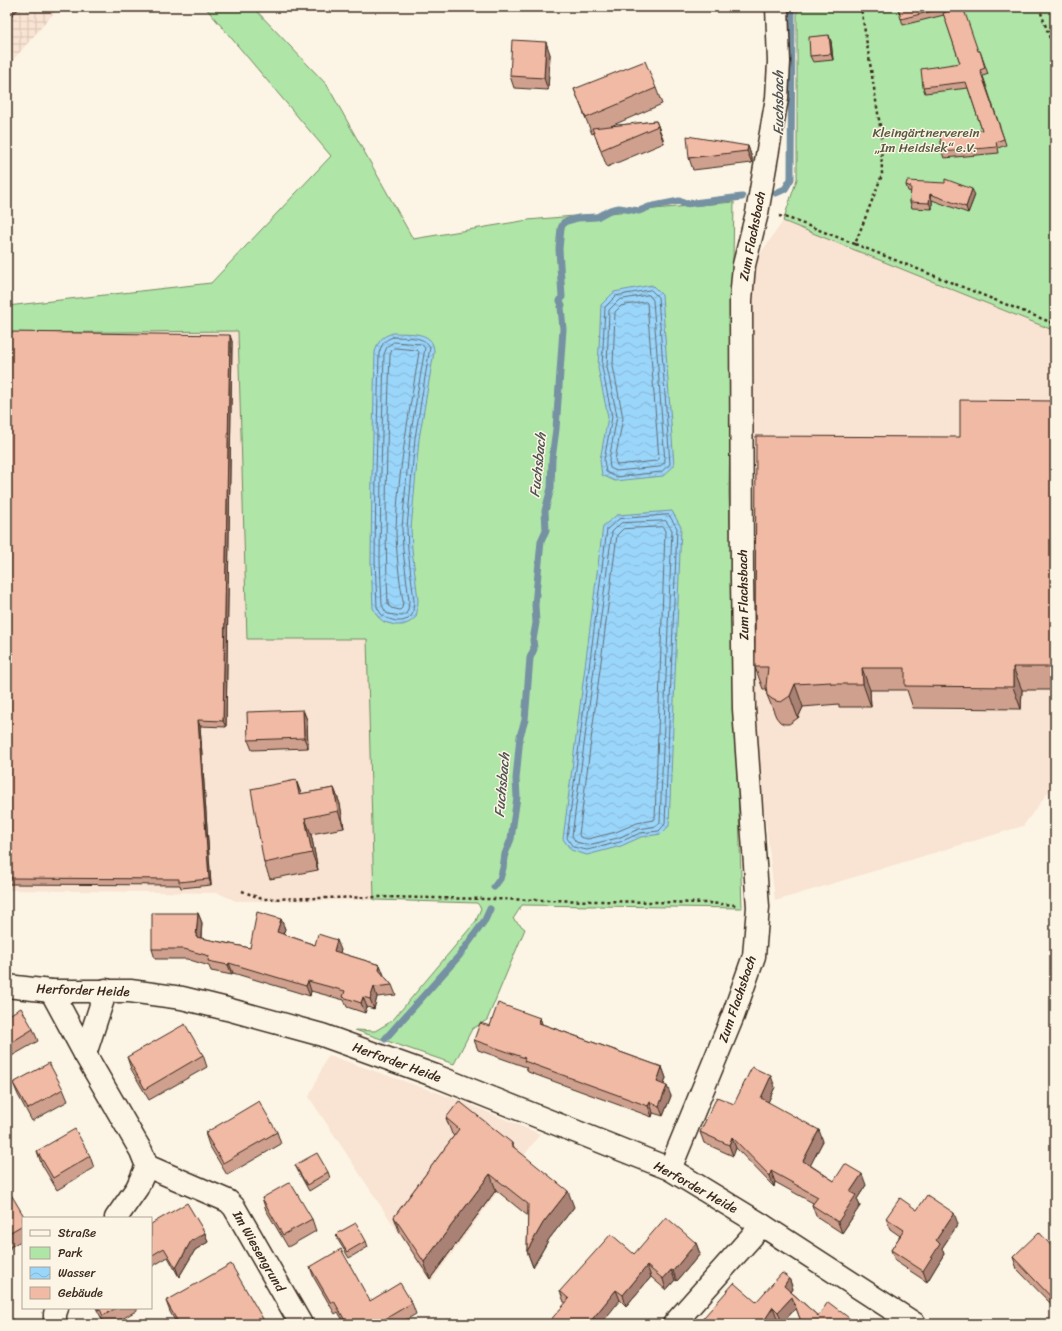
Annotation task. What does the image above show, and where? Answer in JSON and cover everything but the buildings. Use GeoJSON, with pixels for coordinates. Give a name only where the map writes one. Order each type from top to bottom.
{"type":"FeatureCollection","features":[{"type":"Feature","properties":{"kind":"street","name":"Zum Flachsbach"},"geometry":{"type":"LineString","coordinates":[[670,1170],[733,1016],[754,956],[758,907],[744,709],[741,300],[744,265],[757,213],[777,98],[779,62],[777,7]]}},
{"type":"Feature","properties":{"kind":"street","name":"Herforder Heide"},"geometry":{"type":"LineString","coordinates":[[7,986],[51,991],[130,991],[182,998],[322,1035],[436,1076],[670,1170],[762,1225],[915,1324]]}},
{"type":"Feature","properties":{"kind":"street"},"geometry":{"type":"LineString","coordinates":[[84,1054],[106,990]]}},
{"type":"Feature","properties":{"kind":"street"},"geometry":{"type":"LineString","coordinates":[[51,991],[84,1054],[141,1151],[147,1166],[137,1188],[117,1217]]}},
{"type":"Feature","properties":{"kind":"street","name":"Im Wiesengrund"},"geometry":{"type":"LineString","coordinates":[[147,1166],[228,1201],[234,1208],[301,1324]]}},
{"type":"Feature","properties":{"kind":"street"},"geometry":{"type":"LineString","coordinates":[[674,1324],[762,1225]]}},
{"type":"Feature","properties":{"kind":"street"},"geometry":{"type":"LineString","coordinates":[[55,1324],[56,1309]]}},
{"type":"Feature","properties":{"kind":"path"},"geometry":{"type":"LineString","coordinates":[[855,244],[882,175],[881,132],[861,7]]}},
{"type":"Feature","properties":{"kind":"path"},"geometry":{"type":"LineString","coordinates":[[1039,7],[1055,52]]}},
{"type":"Feature","properties":{"kind":"path"},"geometry":{"type":"LineString","coordinates":[[757,213],[788,218],[1055,324]]}},
{"type":"Feature","properties":{"kind":"path"},"geometry":{"type":"LineString","coordinates":[[242,891],[262,899],[395,897],[691,903],[758,907]]}},
{"type":"Feature","properties":{"kind":"shaded area"},"geometry":{"type":"Polygon","coordinates":[[[7,7],[59,7],[7,67],[7,7]]]}},
{"type":"Feature","properties":{"kind":"shaded area"},"geometry":{"type":"Polygon","coordinates":[[[783,221],[1055,331],[1055,783],[1023,826],[775,901],[753,711],[752,266],[783,221]]]}},
{"type":"Feature","properties":{"kind":"shaded area"},"geometry":{"type":"Polygon","coordinates":[[[238,331],[247,639],[367,639],[374,900],[236,901],[218,893],[7,890],[7,333],[238,331]]]}},
{"type":"Feature","properties":{"kind":"shaded area"},"geometry":{"type":"Polygon","coordinates":[[[328,1055],[456,1099],[540,1134],[431,1282],[309,1097],[328,1055]]]}},
{"type":"Feature","properties":{"kind":"green space"},"geometry":{"type":"Polygon","coordinates":[[[205,7],[253,7],[327,85],[413,239],[528,220],[734,202],[729,493],[742,908],[522,905],[513,919],[525,929],[487,1020],[472,1029],[454,1064],[355,1030],[375,1031],[392,1021],[476,921],[481,908],[477,903],[374,900],[367,639],[247,639],[238,331],[7,333],[7,306],[211,283],[331,156],[205,7]]]}},
{"type":"Feature","properties":{"kind":"green space","name":"Kleingärtnerverein „Im Heidsiek“ e.V."},"geometry":{"type":"Polygon","coordinates":[[[797,7],[1055,7],[1055,331],[783,221],[797,179],[797,7]]]}},
{"type":"Feature","properties":{"kind":"water"},"geometry":{"type":"Polygon","coordinates":[[[652,285],[662,295],[674,466],[663,476],[615,481],[602,475],[600,460],[608,417],[598,368],[601,305],[614,292],[652,285]]]}},
{"type":"Feature","properties":{"kind":"water"},"geometry":{"type":"Polygon","coordinates":[[[393,333],[413,334],[425,337],[430,340],[433,345],[434,352],[419,439],[411,529],[418,600],[417,612],[416,617],[403,625],[395,625],[384,622],[378,617],[373,608],[371,561],[375,352],[381,340],[393,333]]]}},
{"type":"Feature","properties":{"kind":"water"},"geometry":{"type":"Polygon","coordinates":[[[672,511],[681,527],[669,826],[661,834],[641,837],[621,846],[587,855],[571,850],[563,839],[603,526],[617,515],[672,511]]]}},
{"type":"Feature","properties":{"kind":"waterway","name":"Fuchsbach"},"geometry":{"type":"LineString","coordinates":[[776,193],[785,189],[791,179],[792,7]]}},
{"type":"Feature","properties":{"kind":"waterway","name":"Fuchsbach"},"geometry":{"type":"LineString","coordinates":[[494,887],[500,879],[505,854],[511,839],[517,797],[516,779],[520,736],[525,720],[530,658],[534,649],[533,640],[536,623],[535,605],[541,541],[546,530],[545,511],[551,488],[563,329],[562,305],[560,301],[562,297],[559,249],[561,228],[564,222],[578,218],[597,217],[610,210],[619,208],[639,211],[649,207],[679,201],[685,204],[742,197]]}},
{"type":"Feature","properties":{"kind":"waterway","name":"Fuchsbach"},"geometry":{"type":"LineString","coordinates":[[385,1039],[459,956],[485,920],[490,909]]}}]}
